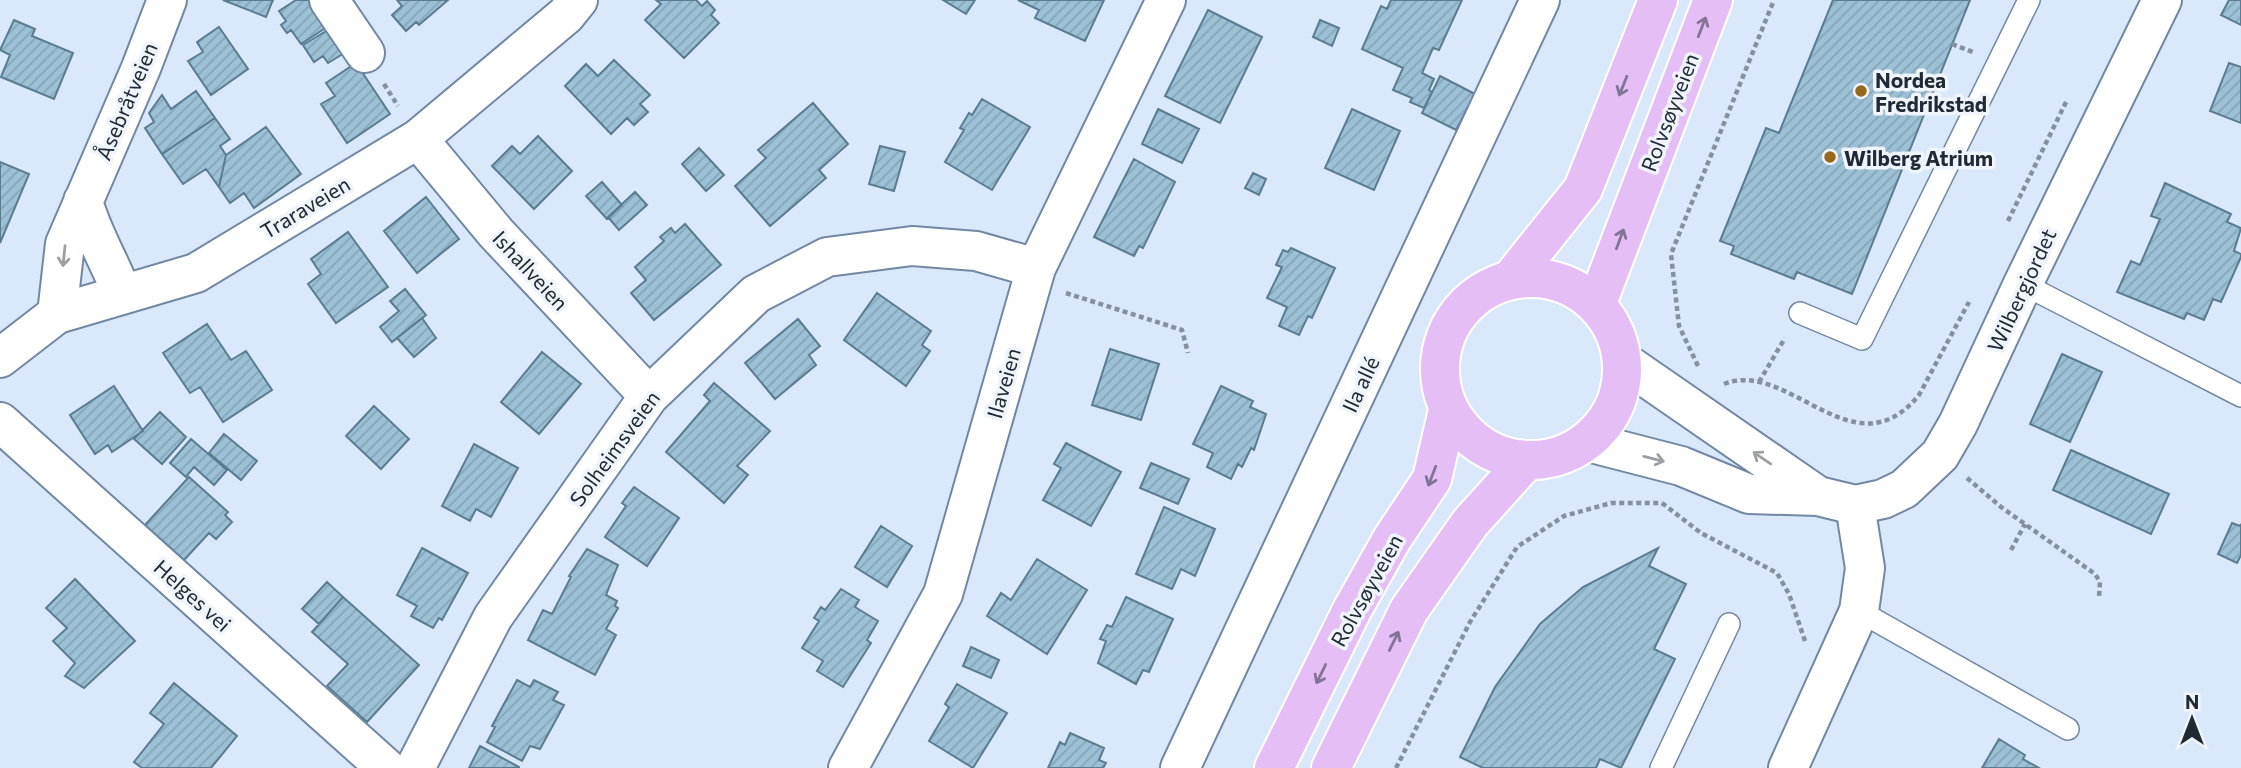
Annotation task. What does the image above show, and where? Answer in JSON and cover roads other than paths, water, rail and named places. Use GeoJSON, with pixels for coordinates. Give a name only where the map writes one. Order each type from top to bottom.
{"type":"FeatureCollection","features":[{"type":"Feature","properties":{"kind":"main road"},"geometry":{"type":"LineString","coordinates":[[1511,279],[1583,189],[1658,0]]}},
{"type":"Feature","properties":{"kind":"main road","name":"Rolvsøyveien"},"geometry":{"type":"LineString","coordinates":[[1597,303],[1713,0]]}},
{"type":"Feature","properties":{"kind":"main road"},"geometry":{"type":"LineString","coordinates":[[1511,279],[1557,280],[1597,303],[1616,330],[1624,362],[1616,407],[1588,442],[1559,457],[1526,461],[1502,456],[1480,445],[1462,429],[1448,410],[1439,378],[1442,345],[1456,314],[1480,292],[1511,279]]}},
{"type":"Feature","properties":{"kind":"main road","name":"Rolvsøyveien"},"geometry":{"type":"LineString","coordinates":[[1275,768],[1352,610],[1392,539],[1432,479],[1448,410]]}},
{"type":"Feature","properties":{"kind":"main road"},"geometry":{"type":"LineString","coordinates":[[1331,768],[1409,610],[1470,523],[1526,461]]}},
{"type":"Feature","properties":{"kind":"street","name":"Åsebråtveien"},"geometry":{"type":"LineString","coordinates":[[58,314],[65,244],[141,68],[167,0]]}},
{"type":"Feature","properties":{"kind":"street"},"geometry":{"type":"LineString","coordinates":[[329,0],[365,53]]}},
{"type":"Feature","properties":{"kind":"street","name":"Traraveien"},"geometry":{"type":"LineString","coordinates":[[0,358],[58,314],[196,273],[418,139],[566,15],[578,0]]}},
{"type":"Feature","properties":{"kind":"street","name":"Ilaveien"},"geometry":{"type":"LineString","coordinates":[[848,768],[943,594],[1034,275],[1166,0]]}},
{"type":"Feature","properties":{"kind":"street","name":"Ila allé"},"geometry":{"type":"LineString","coordinates":[[1181,768],[1540,0]]}},
{"type":"Feature","properties":{"kind":"street","name":"Wilbergjordet"},"geometry":{"type":"LineString","coordinates":[[1588,442],[1681,466],[1749,494],[1818,496],[1855,505],[1883,499],[1904,489],[1940,455],[1958,425],[2022,284],[2162,0]]}},
{"type":"Feature","properties":{"kind":"street","name":"Ishallveien"},"geometry":{"type":"LineString","coordinates":[[418,139],[496,233],[649,396]]}},
{"type":"Feature","properties":{"kind":"street"},"geometry":{"type":"LineString","coordinates":[[83,201],[92,232],[109,260],[122,294]]}},
{"type":"Feature","properties":{"kind":"street","name":"Solheimsveien"},"geometry":{"type":"LineString","coordinates":[[415,768],[493,617],[649,396],[756,294],[827,257],[912,246],[976,251],[1034,275]]}},
{"type":"Feature","properties":{"kind":"street","name":"Wilbergjordet"},"geometry":{"type":"LineString","coordinates":[[1624,362],[1818,496]]}},
{"type":"Feature","properties":{"kind":"street","name":"Helges vei"},"geometry":{"type":"LineString","coordinates":[[0,422],[386,768]]}},
{"type":"Feature","properties":{"kind":"street"},"geometry":{"type":"LineString","coordinates":[[1795,766],[1859,611],[1865,568],[1855,505]]}},
{"type":"Feature","properties":{"kind":"lane"},"geometry":{"type":"LineString","coordinates":[[1800,313],[1862,339],[2029,0]]}},
{"type":"Feature","properties":{"kind":"lane"},"geometry":{"type":"LineString","coordinates":[[2022,284],[2241,396]]}},
{"type":"Feature","properties":{"kind":"lane"},"geometry":{"type":"LineString","coordinates":[[1859,611],[2068,729]]}},
{"type":"Feature","properties":{"kind":"lane"},"geometry":{"type":"LineString","coordinates":[[1661,768],[1729,624]]}},
{"type":"Feature","properties":{"kind":"place","name":"Nordea Fredrikstad"},"geometry":{"type":"Point","coordinates":[1861,91]}},
{"type":"Feature","properties":{"kind":"place","name":"Wilberg Atrium"},"geometry":{"type":"Point","coordinates":[1830,157]}}]}
